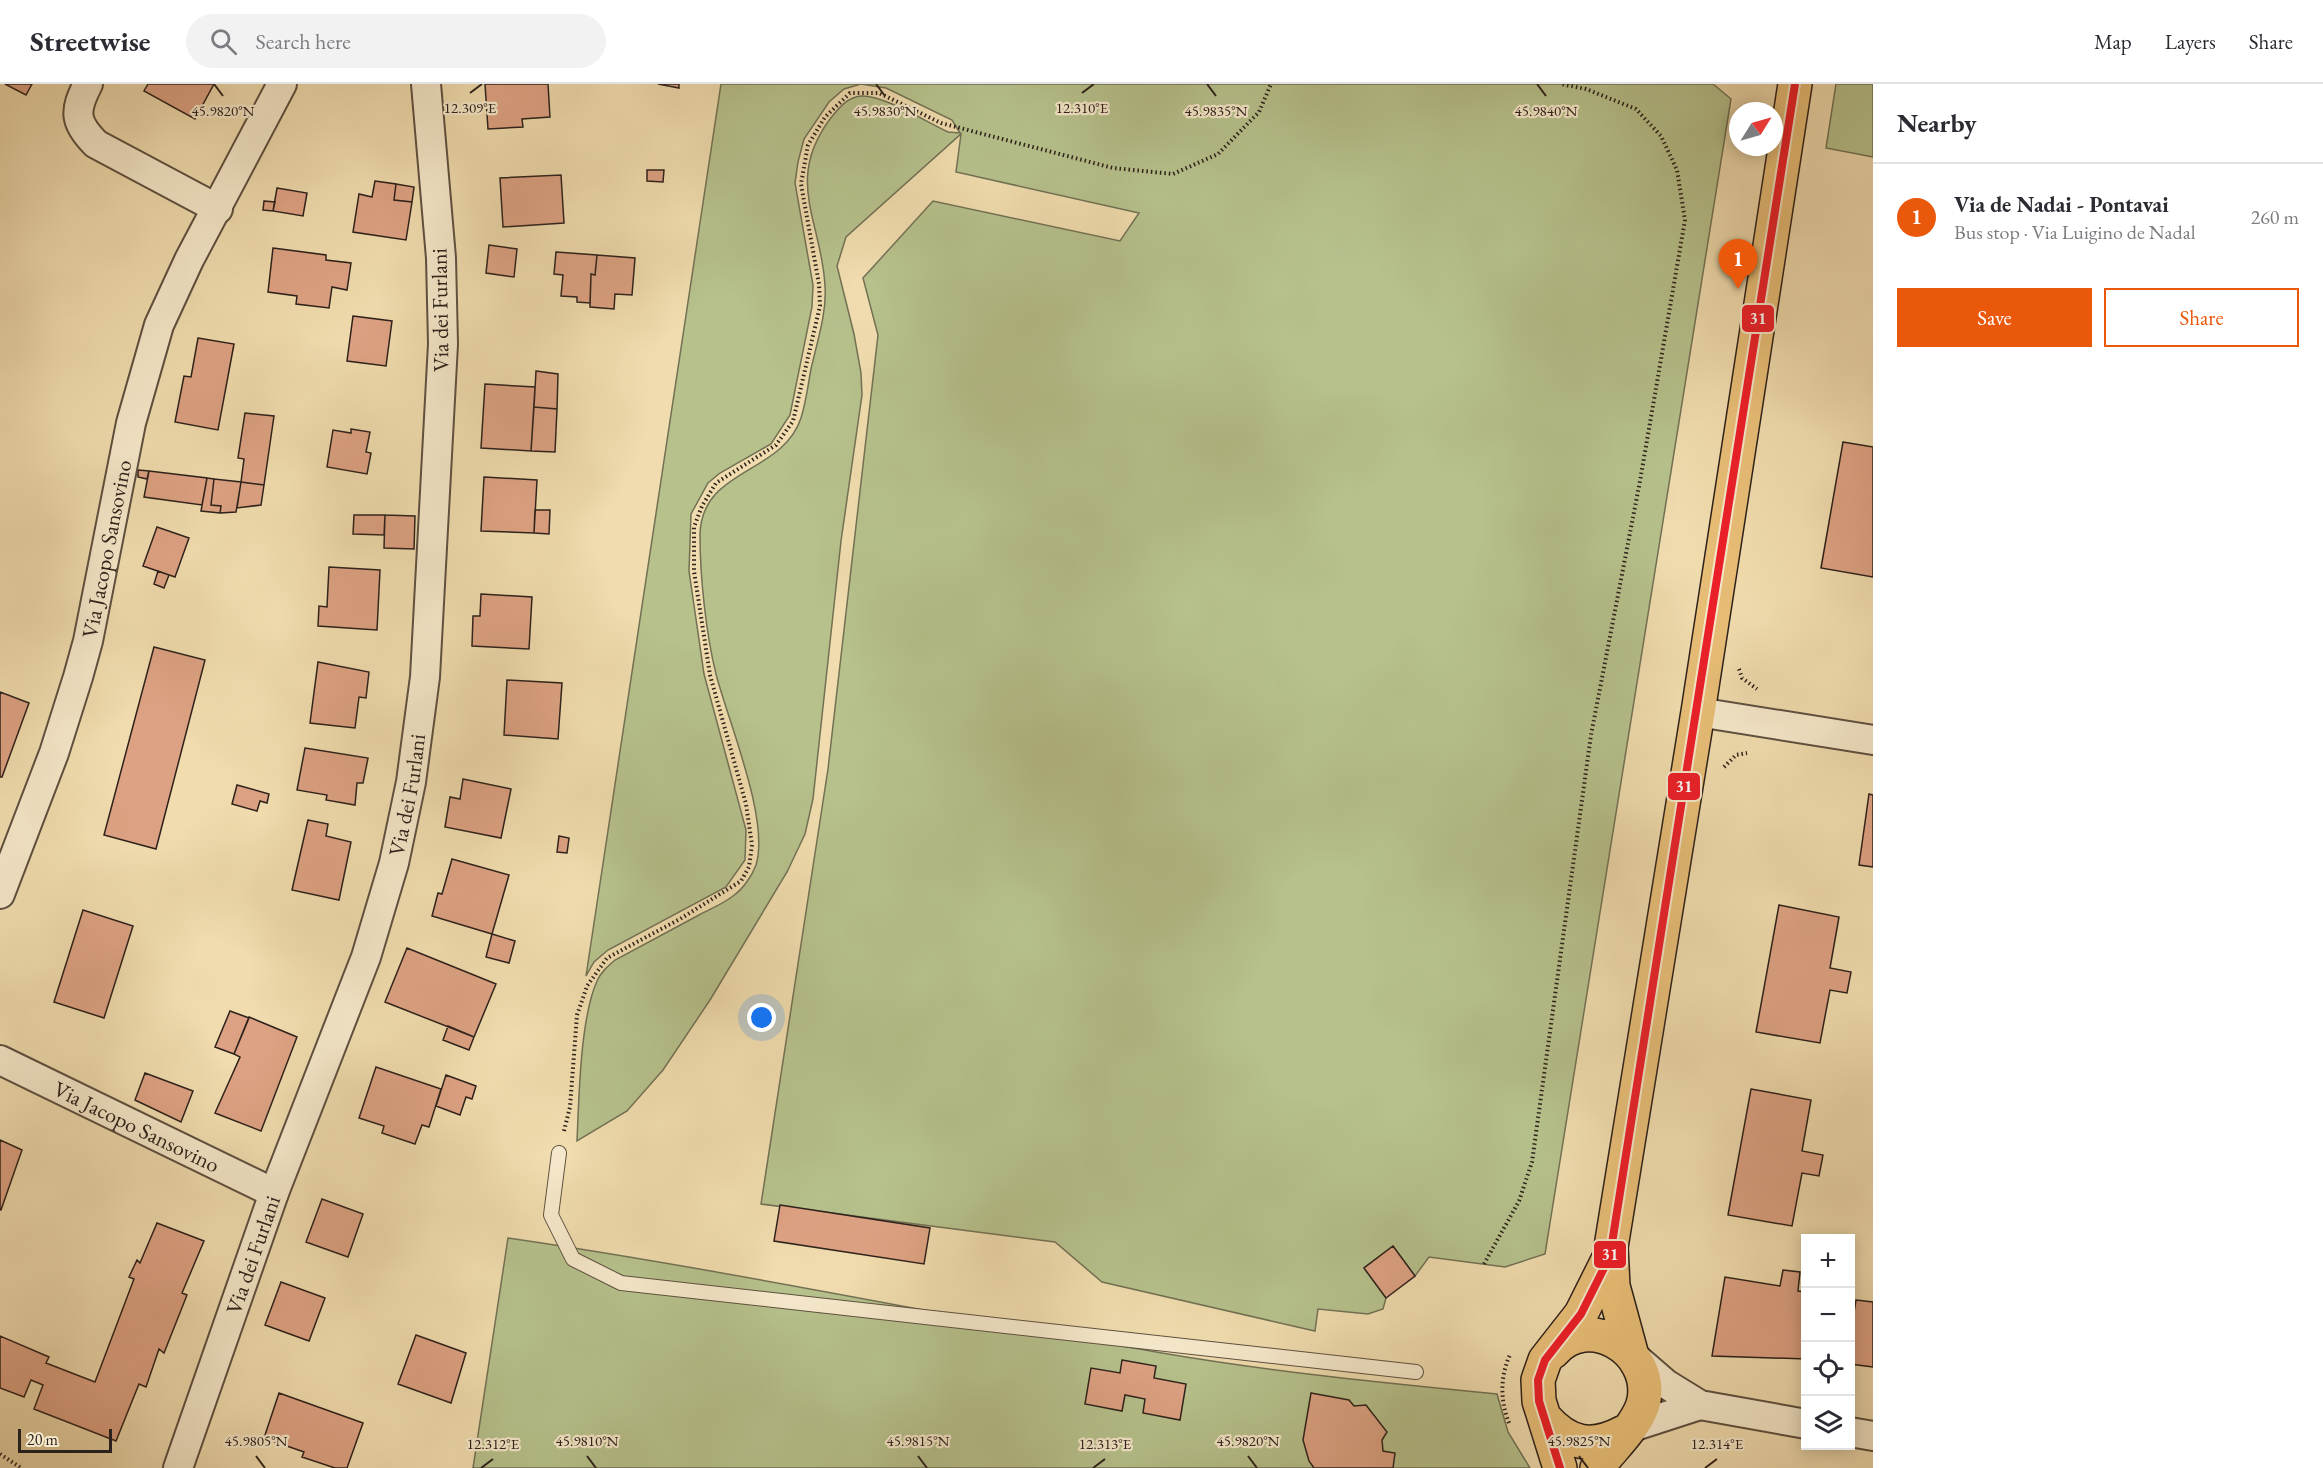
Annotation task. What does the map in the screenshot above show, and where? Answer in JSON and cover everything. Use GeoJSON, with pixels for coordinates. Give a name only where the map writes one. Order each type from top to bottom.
{"type":"FeatureCollection","features":[{"type":"Feature","properties":{"kind":"main road"},"geometry":{"type":"LineString","coordinates":[[1597,1468],[1638,1416],[1644,1402],[1642,1372],[1633,1355],[1613,1286],[1610,1256],[1698,712],[1795,84]]}},
{"type":"Feature","properties":{"kind":"main road"},"geometry":{"type":"LineString","coordinates":[[1560,1468],[1539,1401],[1538,1380],[1545,1360],[1581,1314],[1610,1256]]}},
{"type":"Feature","properties":{"kind":"main road"},"geometry":{"type":"LineString","coordinates":[[1545,1360],[1563,1344],[1586,1335],[1603,1336],[1618,1342],[1633,1355]]}},
{"type":"Feature","properties":{"kind":"main road"},"geometry":{"type":"LineString","coordinates":[[1545,1418],[1557,1431],[1573,1440],[1591,1443],[1608,1441],[1627,1430]]}},
{"type":"Feature","properties":{"kind":"street"},"geometry":{"type":"LineString","coordinates":[[88,84],[80,99],[78,116],[83,130],[96,144],[218,209]]}},
{"type":"Feature","properties":{"kind":"street","name":"Via Jacopo Sansovino"},"geometry":{"type":"LineString","coordinates":[[0,894],[54,753],[81,668],[131,423],[148,356],[174,292],[282,84]]}},
{"type":"Feature","properties":{"kind":"street","name":"Via dei Furlani"},"geometry":{"type":"LineString","coordinates":[[178,1468],[274,1192],[366,957],[394,863],[417,741],[429,623],[443,344],[441,258],[426,84]]}},
{"type":"Feature","properties":{"kind":"street"},"geometry":{"type":"LineString","coordinates":[[1698,712],[1873,740]]}},
{"type":"Feature","properties":{"kind":"street","name":"Via Jacopo Sansovino"},"geometry":{"type":"LineString","coordinates":[[0,1060],[274,1192]]}},
{"type":"Feature","properties":{"kind":"street"},"geometry":{"type":"LineString","coordinates":[[1633,1355],[1666,1384],[1700,1406],[1801,1423]]}},
{"type":"Feature","properties":{"kind":"street"},"geometry":{"type":"LineString","coordinates":[[1627,1430],[1700,1406]]}},
{"type":"Feature","properties":{"kind":"street"},"geometry":{"type":"LineString","coordinates":[[1855,1433],[1873,1436]]}},
{"type":"Feature","properties":{"kind":"lane"},"geometry":{"type":"LineString","coordinates":[[559,1153],[551,1215],[573,1259],[621,1283],[1416,1372]]}},
{"type":"Feature","properties":{"kind":"path"},"geometry":{"type":"LineString","coordinates":[[559,1153],[570,1107],[577,1015],[587,986],[607,958],[681,919],[741,881],[749,867],[752,845],[746,804],[710,675],[694,570],[694,527],[702,506],[716,483],[776,445],[793,421],[820,306],[819,284],[801,184],[808,146],[825,117],[849,93],[879,93],[941,123],[1113,168],[1173,174],[1218,154],[1259,112],[1271,84]]}},
{"type":"Feature","properties":{"kind":"path"},"geometry":{"type":"LineString","coordinates":[[1484,1264],[1519,1201],[1532,1162],[1591,735],[1640,481],[1685,220],[1677,171],[1661,136],[1636,109],[1586,89],[1561,84]]}},
{"type":"Feature","properties":{"kind":"path"},"geometry":{"type":"LineString","coordinates":[[1722,772],[1726,764],[1736,755],[1757,753]]}},
{"type":"Feature","properties":{"kind":"path"},"geometry":{"type":"LineString","coordinates":[[1510,1426],[1504,1407],[1502,1385],[1504,1369],[1512,1350]]}},
{"type":"Feature","properties":{"kind":"path"},"geometry":{"type":"LineString","coordinates":[[0,1454],[21,1468]]}},
{"type":"Feature","properties":{"kind":"green space"},"geometry":{"type":"Polygon","coordinates":[[[721,84],[861,84],[844,89],[829,102],[804,139],[798,162],[795,183],[813,285],[812,307],[790,415],[771,444],[720,473],[708,483],[691,514],[689,571],[704,674],[746,830],[745,860],[726,887],[608,950],[594,962],[586,976],[721,84]]]}},
{"type":"Feature","properties":{"kind":"green space"},"geometry":{"type":"Polygon","coordinates":[[[861,84],[1713,84],[1731,99],[1545,1254],[1505,1267],[1429,1257],[1415,1276],[1393,1246],[1364,1268],[1386,1298],[1383,1309],[1368,1314],[1318,1309],[1315,1331],[1102,1282],[1055,1242],[761,1204],[828,769],[878,335],[863,278],[933,201],[1120,241],[1139,213],[956,172],[961,134],[846,237],[837,266],[854,334],[861,373],[862,395],[841,541],[813,799],[805,834],[787,872],[710,1000],[663,1070],[627,1111],[577,1141],[584,1037],[591,997],[597,981],[615,960],[729,899],[744,886],[756,865],[759,846],[753,797],[716,674],[709,641],[702,587],[700,535],[704,513],[714,496],[727,484],[777,451],[791,437],[801,418],[825,307],[822,263],[807,182],[809,162],[816,141],[830,119],[847,101],[861,96],[881,100],[948,132],[960,133],[952,120],[886,88],[861,84]]]}},
{"type":"Feature","properties":{"kind":"green space"},"geometry":{"type":"Polygon","coordinates":[[[1836,84],[1873,84],[1873,157],[1826,148],[1836,84]]]}},
{"type":"Feature","properties":{"kind":"green space"},"geometry":{"type":"Polygon","coordinates":[[[508,1238],[672,1264],[1204,1360],[1497,1394],[1508,1432],[1530,1468],[473,1468],[508,1238]]]}},
{"type":"Feature","properties":{"kind":"building"},"geometry":{"type":"Polygon","coordinates":[[[5,84],[32,84],[26,95],[5,84]]]}},
{"type":"Feature","properties":{"kind":"building"},"geometry":{"type":"Polygon","coordinates":[[[148,84],[214,84],[195,119],[144,91],[148,84]]]}},
{"type":"Feature","properties":{"kind":"building"},"geometry":{"type":"Polygon","coordinates":[[[485,84],[548,84],[550,117],[522,119],[523,127],[488,129],[485,84]]]}},
{"type":"Feature","properties":{"kind":"building"},"geometry":{"type":"Polygon","coordinates":[[[658,84],[679,84],[679,88],[658,84]]]}},
{"type":"Feature","properties":{"kind":"building"},"geometry":{"type":"Polygon","coordinates":[[[647,170],[664,170],[663,182],[647,181],[647,170]]]}},
{"type":"Feature","properties":{"kind":"building"},"geometry":{"type":"Polygon","coordinates":[[[561,175],[564,223],[503,227],[500,178],[561,175]]]}},
{"type":"Feature","properties":{"kind":"building"},"geometry":{"type":"Polygon","coordinates":[[[375,181],[396,184],[394,200],[412,202],[406,240],[353,232],[359,194],[372,197],[375,181]]]}},
{"type":"Feature","properties":{"kind":"building"},"geometry":{"type":"Polygon","coordinates":[[[396,184],[414,187],[412,202],[394,200],[396,184]]]}},
{"type":"Feature","properties":{"kind":"building"},"geometry":{"type":"Polygon","coordinates":[[[277,188],[307,193],[303,216],[273,211],[277,188]]]}},
{"type":"Feature","properties":{"kind":"building"},"geometry":{"type":"Polygon","coordinates":[[[264,201],[275,202],[273,211],[263,210],[264,201]]]}},
{"type":"Feature","properties":{"kind":"building"},"geometry":{"type":"Polygon","coordinates":[[[489,245],[517,249],[514,277],[486,273],[489,245]]]}},
{"type":"Feature","properties":{"kind":"building"},"geometry":{"type":"Polygon","coordinates":[[[273,248],[326,255],[326,260],[351,263],[347,290],[332,287],[329,308],[296,304],[297,296],[268,292],[273,248]]]}},
{"type":"Feature","properties":{"kind":"building"},"geometry":{"type":"Polygon","coordinates":[[[556,252],[597,255],[595,275],[591,274],[590,303],[577,302],[577,297],[561,296],[563,275],[554,274],[556,252]]]}},
{"type":"Feature","properties":{"kind":"building"},"geometry":{"type":"Polygon","coordinates":[[[597,255],[635,258],[632,295],[615,294],[614,309],[590,307],[591,274],[595,275],[597,255]]]}},
{"type":"Feature","properties":{"kind":"building"},"geometry":{"type":"Polygon","coordinates":[[[353,316],[392,321],[386,366],[347,361],[353,316]]]}},
{"type":"Feature","properties":{"kind":"building"},"geometry":{"type":"Polygon","coordinates":[[[198,338],[234,344],[218,430],[175,422],[184,376],[191,377],[198,338]]]}},
{"type":"Feature","properties":{"kind":"building"},"geometry":{"type":"Polygon","coordinates":[[[536,371],[558,374],[557,409],[534,407],[536,371]]]}},
{"type":"Feature","properties":{"kind":"building"},"geometry":{"type":"Polygon","coordinates":[[[485,384],[535,387],[531,451],[481,448],[485,384]]]}},
{"type":"Feature","properties":{"kind":"building"},"geometry":{"type":"Polygon","coordinates":[[[534,407],[557,409],[555,452],[531,451],[534,407]]]}},
{"type":"Feature","properties":{"kind":"building"},"geometry":{"type":"Polygon","coordinates":[[[245,413],[274,416],[264,485],[241,482],[244,459],[238,458],[245,413]]]}},
{"type":"Feature","properties":{"kind":"building"},"geometry":{"type":"Polygon","coordinates":[[[351,429],[370,432],[366,452],[371,453],[367,474],[327,467],[333,430],[351,433],[351,429]]]}},
{"type":"Feature","properties":{"kind":"building"},"geometry":{"type":"Polygon","coordinates":[[[1843,442],[1873,447],[1873,577],[1821,568],[1843,442]]]}},
{"type":"Feature","properties":{"kind":"building"},"geometry":{"type":"Polygon","coordinates":[[[138,470],[149,471],[147,479],[138,477],[138,470]]]}},
{"type":"Feature","properties":{"kind":"building"},"geometry":{"type":"Polygon","coordinates":[[[149,471],[207,478],[202,505],[144,497],[149,471]]]}},
{"type":"Feature","properties":{"kind":"building"},"geometry":{"type":"Polygon","coordinates":[[[484,477],[537,480],[534,533],[481,531],[484,477]]]}},
{"type":"Feature","properties":{"kind":"building"},"geometry":{"type":"Polygon","coordinates":[[[207,478],[214,479],[211,505],[221,506],[220,513],[201,511],[207,478]]]}},
{"type":"Feature","properties":{"kind":"building"},"geometry":{"type":"Polygon","coordinates":[[[214,479],[241,482],[236,512],[220,513],[221,506],[211,505],[214,479]]]}},
{"type":"Feature","properties":{"kind":"building"},"geometry":{"type":"Polygon","coordinates":[[[241,482],[264,485],[261,505],[237,508],[241,482]]]}},
{"type":"Feature","properties":{"kind":"building"},"geometry":{"type":"Polygon","coordinates":[[[535,510],[550,510],[549,534],[534,533],[535,510]]]}},
{"type":"Feature","properties":{"kind":"building"},"geometry":{"type":"Polygon","coordinates":[[[354,515],[385,515],[384,535],[353,534],[354,515]]]}},
{"type":"Feature","properties":{"kind":"building"},"geometry":{"type":"Polygon","coordinates":[[[385,515],[415,516],[414,549],[384,548],[385,515]]]}},
{"type":"Feature","properties":{"kind":"building"},"geometry":{"type":"Polygon","coordinates":[[[157,527],[189,538],[175,577],[143,566],[157,527]]]}},
{"type":"Feature","properties":{"kind":"building"},"geometry":{"type":"Polygon","coordinates":[[[329,567],[380,570],[377,630],[318,626],[319,606],[327,607],[329,567]]]}},
{"type":"Feature","properties":{"kind":"building"},"geometry":{"type":"Polygon","coordinates":[[[158,571],[169,575],[164,588],[154,584],[158,571]]]}},
{"type":"Feature","properties":{"kind":"building"},"geometry":{"type":"Polygon","coordinates":[[[481,594],[532,597],[529,649],[472,646],[473,616],[480,616],[481,594]]]}},
{"type":"Feature","properties":{"kind":"building"},"geometry":{"type":"Polygon","coordinates":[[[154,647],[205,660],[156,849],[104,835],[154,647]]]}},
{"type":"Feature","properties":{"kind":"building"},"geometry":{"type":"Polygon","coordinates":[[[318,662],[369,672],[366,698],[359,697],[355,728],[310,723],[318,662]]]}},
{"type":"Feature","properties":{"kind":"building"},"geometry":{"type":"Polygon","coordinates":[[[507,680],[562,683],[558,739],[504,735],[507,680]]]}},
{"type":"Feature","properties":{"kind":"building"},"geometry":{"type":"Polygon","coordinates":[[[0,692],[29,703],[2,777],[0,777],[0,692]]]}},
{"type":"Feature","properties":{"kind":"building"},"geometry":{"type":"Polygon","coordinates":[[[305,748],[368,758],[363,783],[357,783],[355,805],[326,800],[327,795],[297,790],[305,748]]]}},
{"type":"Feature","properties":{"kind":"building"},"geometry":{"type":"Polygon","coordinates":[[[463,779],[511,789],[501,838],[445,827],[450,797],[460,799],[463,779]]]}},
{"type":"Feature","properties":{"kind":"building"},"geometry":{"type":"Polygon","coordinates":[[[237,785],[269,794],[267,803],[260,801],[257,811],[232,804],[237,785]]]}},
{"type":"Feature","properties":{"kind":"building"},"geometry":{"type":"Polygon","coordinates":[[[1869,794],[1873,795],[1873,867],[1859,865],[1869,794]]]}},
{"type":"Feature","properties":{"kind":"building"},"geometry":{"type":"Polygon","coordinates":[[[308,820],[328,824],[326,836],[351,842],[339,900],[292,890],[308,820]]]}},
{"type":"Feature","properties":{"kind":"building"},"geometry":{"type":"Polygon","coordinates":[[[559,836],[569,838],[567,853],[557,852],[559,836]]]}},
{"type":"Feature","properties":{"kind":"building"},"geometry":{"type":"Polygon","coordinates":[[[452,859],[509,875],[492,934],[432,916],[438,893],[442,894],[452,859]]]}},
{"type":"Feature","properties":{"kind":"building"},"geometry":{"type":"Polygon","coordinates":[[[1779,905],[1839,917],[1830,968],[1851,972],[1847,993],[1830,990],[1820,1043],[1756,1032],[1779,905]]]}},
{"type":"Feature","properties":{"kind":"building"},"geometry":{"type":"Polygon","coordinates":[[[83,910],[133,926],[104,1018],[54,1002],[83,910]]]}},
{"type":"Feature","properties":{"kind":"building"},"geometry":{"type":"Polygon","coordinates":[[[492,934],[515,941],[509,963],[486,957],[492,934]]]}},
{"type":"Feature","properties":{"kind":"building"},"geometry":{"type":"Polygon","coordinates":[[[407,948],[496,984],[474,1037],[385,1002],[407,948]]]}},
{"type":"Feature","properties":{"kind":"building"},"geometry":{"type":"Polygon","coordinates":[[[230,1011],[249,1018],[234,1054],[215,1047],[230,1011]]]}},
{"type":"Feature","properties":{"kind":"building"},"geometry":{"type":"Polygon","coordinates":[[[249,1017],[297,1037],[261,1131],[215,1113],[240,1057],[234,1054],[249,1017]]]}},
{"type":"Feature","properties":{"kind":"building"},"geometry":{"type":"Polygon","coordinates":[[[448,1026],[474,1037],[469,1050],[443,1040],[448,1026]]]}},
{"type":"Feature","properties":{"kind":"building"},"geometry":{"type":"Polygon","coordinates":[[[376,1067],[441,1089],[429,1127],[422,1125],[415,1144],[382,1133],[384,1126],[359,1118],[376,1067]]]}},
{"type":"Feature","properties":{"kind":"building"},"geometry":{"type":"Polygon","coordinates":[[[145,1073],[193,1091],[181,1122],[135,1100],[145,1073]]]}},
{"type":"Feature","properties":{"kind":"building"},"geometry":{"type":"Polygon","coordinates":[[[446,1075],[476,1086],[472,1099],[466,1097],[460,1115],[436,1106],[446,1075]]]}},
{"type":"Feature","properties":{"kind":"building"},"geometry":{"type":"Polygon","coordinates":[[[1751,1089],[1811,1100],[1802,1151],[1823,1155],[1819,1176],[1802,1173],[1792,1226],[1728,1215],[1751,1089]]]}},
{"type":"Feature","properties":{"kind":"building"},"geometry":{"type":"Polygon","coordinates":[[[0,1140],[22,1150],[1,1210],[0,1210],[0,1140]]]}},
{"type":"Feature","properties":{"kind":"building"},"geometry":{"type":"Polygon","coordinates":[[[322,1199],[363,1214],[348,1257],[306,1242],[322,1199]]]}},
{"type":"Feature","properties":{"kind":"building"},"geometry":{"type":"Polygon","coordinates":[[[780,1205],[930,1228],[924,1264],[774,1241],[780,1205]]]}},
{"type":"Feature","properties":{"kind":"building"},"geometry":{"type":"Polygon","coordinates":[[[157,1223],[204,1241],[182,1293],[187,1295],[164,1353],[159,1349],[146,1387],[139,1384],[116,1441],[34,1409],[43,1385],[31,1380],[24,1397],[0,1388],[0,1336],[49,1357],[46,1363],[95,1382],[134,1279],[129,1277],[137,1260],[140,1263],[157,1223]]]}},
{"type":"Feature","properties":{"kind":"building"},"geometry":{"type":"Polygon","coordinates":[[[1393,1246],[1415,1276],[1386,1298],[1364,1268],[1393,1246]]]}},
{"type":"Feature","properties":{"kind":"building"},"geometry":{"type":"Polygon","coordinates":[[[1783,1270],[1800,1272],[1798,1291],[1801,1291],[1801,1359],[1712,1356],[1725,1277],[1780,1286],[1783,1270]]]}},
{"type":"Feature","properties":{"kind":"building"},"geometry":{"type":"Polygon","coordinates":[[[281,1282],[325,1298],[309,1341],[265,1325],[281,1282]]]}},
{"type":"Feature","properties":{"kind":"building"},"geometry":{"type":"Polygon","coordinates":[[[1856,1300],[1873,1302],[1873,1367],[1855,1365],[1856,1300]]]}},
{"type":"Feature","properties":{"kind":"building"},"geometry":{"type":"Polygon","coordinates":[[[416,1335],[466,1353],[451,1403],[398,1384],[416,1335]]]}},
{"type":"Feature","properties":{"kind":"building"},"geometry":{"type":"Polygon","coordinates":[[[1122,1360],[1156,1366],[1154,1378],[1186,1384],[1180,1420],[1143,1413],[1145,1399],[1125,1395],[1122,1411],[1085,1404],[1091,1368],[1120,1373],[1122,1360]]]}},
{"type":"Feature","properties":{"kind":"building"},"geometry":{"type":"Polygon","coordinates":[[[279,1393],[363,1423],[347,1468],[335,1468],[302,1457],[304,1452],[264,1438],[279,1393]]]}},
{"type":"Feature","properties":{"kind":"building"},"geometry":{"type":"Polygon","coordinates":[[[1311,1393],[1349,1400],[1354,1406],[1366,1405],[1387,1432],[1382,1440],[1383,1451],[1395,1453],[1393,1468],[1314,1468],[1309,1461],[1303,1440],[1311,1393]]]}},
{"type":"Feature","properties":{"kind":"transit line","name":"31"},"geometry":{"type":"LineString","coordinates":[[1560,1468],[1539,1401],[1538,1380],[1545,1360],[1581,1314],[1610,1256],[1795,84]]}},
{"type":"Feature","properties":{"kind":"place","name":"Via de Nadai - Pontavai"},"geometry":{"type":"Point","coordinates":[1738,289]}}]}
